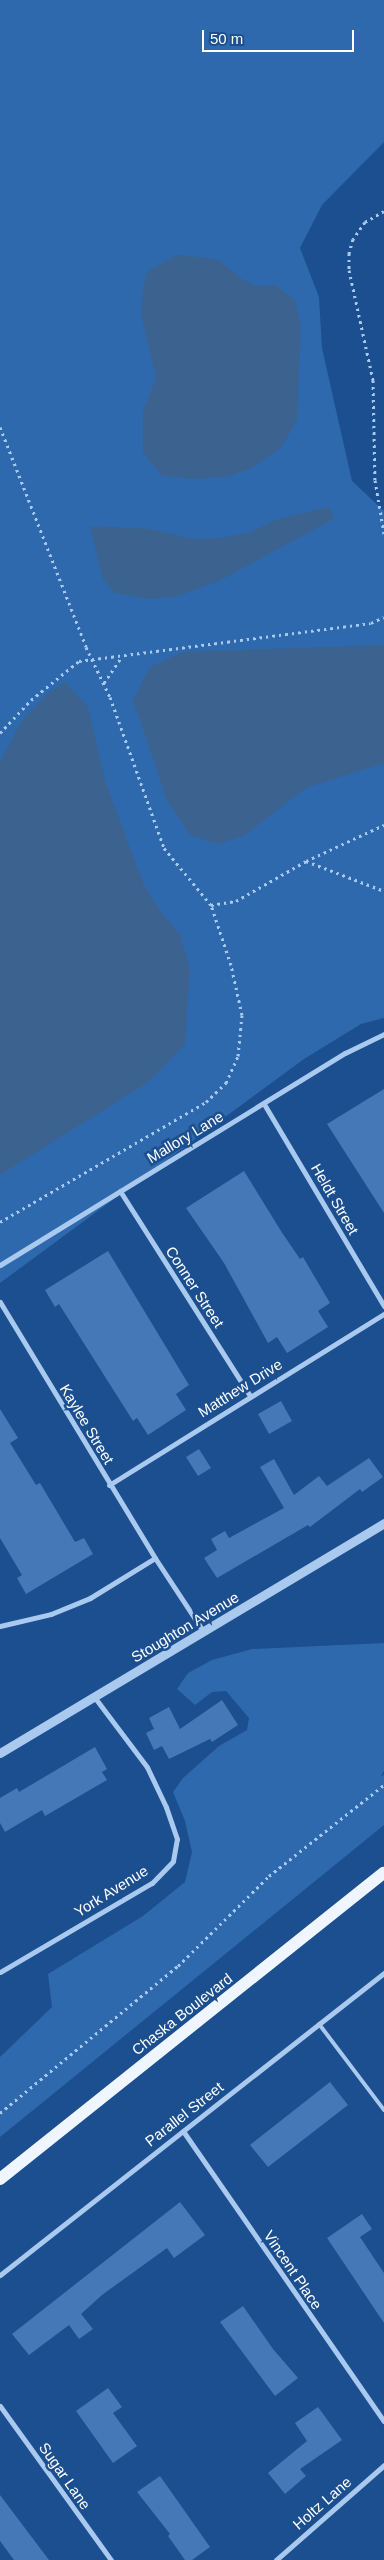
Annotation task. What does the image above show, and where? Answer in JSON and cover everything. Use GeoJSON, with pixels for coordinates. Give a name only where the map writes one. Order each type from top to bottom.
{"type":"FeatureCollection","features":[{"type":"Feature","properties":{"kind":"main road","name":"Chaska Boulevard"},"geometry":{"type":"LineString","coordinates":[[0,2179],[382,1879]]}},
{"type":"Feature","properties":{"kind":"street","name":"Mallory Lane"},"geometry":{"type":"LineString","coordinates":[[0,1265],[345,1053],[384,1034]]}},
{"type":"Feature","properties":{"kind":"street","name":"Heldt Street"},"geometry":{"type":"LineString","coordinates":[[264,1104],[384,1306]]}},
{"type":"Feature","properties":{"kind":"street","name":"Conner Street"},"geometry":{"type":"LineString","coordinates":[[120,1191],[250,1396]]}},
{"type":"Feature","properties":{"kind":"street","name":"Kaylee Street"},"geometry":{"type":"LineString","coordinates":[[0,1302],[154,1558],[203,1631]]}},
{"type":"Feature","properties":{"kind":"street","name":"Matthew Drive"},"geometry":{"type":"LineString","coordinates":[[109,1484],[384,1314]]}},
{"type":"Feature","properties":{"kind":"street","name":"Stoughton Avenue"},"geometry":{"type":"LineString","coordinates":[[0,1753],[95,1698],[384,1523]]}},
{"type":"Feature","properties":{"kind":"street"},"geometry":{"type":"LineString","coordinates":[[0,1626],[51,1614],[90,1598],[154,1558]]}},
{"type":"Feature","properties":{"kind":"street","name":"York Avenue"},"geometry":{"type":"LineString","coordinates":[[0,1972],[152,1883],[173,1861],[177,1839],[166,1807],[147,1767],[95,1698]]}},
{"type":"Feature","properties":{"kind":"street","name":"Parallel Street"},"geometry":{"type":"LineString","coordinates":[[0,2275],[384,1973]]}},
{"type":"Feature","properties":{"kind":"street","name":"Vincent Place"},"geometry":{"type":"LineString","coordinates":[[183,2131],[384,2421]]}},
{"type":"Feature","properties":{"kind":"street","name":"Sugar Lane"},"geometry":{"type":"LineString","coordinates":[[0,2406],[111,2560]]}},
{"type":"Feature","properties":{"kind":"street","name":"Holtz Lane"},"geometry":{"type":"LineString","coordinates":[[276,2560],[384,2465]]}},
{"type":"Feature","properties":{"kind":"lane"},"geometry":{"type":"LineString","coordinates":[[320,2024],[384,2110]]}},
{"type":"Feature","properties":{"kind":"path"},"geometry":{"type":"LineString","coordinates":[[384,211],[365,222],[353,239],[349,253],[349,270],[373,380],[375,480],[384,534]]}},
{"type":"Feature","properties":{"kind":"path"},"geometry":{"type":"LineString","coordinates":[[0,427],[103,684],[164,848],[211,905],[232,965],[242,1015],[238,1056],[226,1083],[206,1102],[0,1222]]}},
{"type":"Feature","properties":{"kind":"path"},"geometry":{"type":"LineString","coordinates":[[0,733],[31,700],[79,661],[371,624],[384,617]]}},
{"type":"Feature","properties":{"kind":"path"},"geometry":{"type":"LineString","coordinates":[[103,684],[122,656]]}},
{"type":"Feature","properties":{"kind":"path"},"geometry":{"type":"LineString","coordinates":[[211,905],[236,901],[306,860],[384,825]]}},
{"type":"Feature","properties":{"kind":"path"},"geometry":{"type":"LineString","coordinates":[[306,860],[384,891]]}},
{"type":"Feature","properties":{"kind":"path"},"geometry":{"type":"LineString","coordinates":[[0,2113],[178,1966],[269,1876],[384,1785]]}},
{"type":"Feature","properties":{"kind":"shaded area"},"geometry":{"type":"Polygon","coordinates":[[[0,0],[384,0],[384,142],[322,205],[300,248],[319,297],[322,348],[352,481],[384,511],[384,1018],[361,1024],[304,1059],[0,1283],[0,0]]]}},
{"type":"Feature","properties":{"kind":"shaded area"},"geometry":{"type":"Polygon","coordinates":[[[177,255],[217,259],[243,280],[257,286],[275,285],[295,300],[301,326],[297,420],[281,448],[254,467],[226,477],[192,479],[161,475],[143,452],[143,411],[156,378],[141,315],[143,288],[147,272],[177,255]]]}},
{"type":"Feature","properties":{"kind":"shaded area"},"geometry":{"type":"Polygon","coordinates":[[[329,507],[335,518],[219,581],[175,597],[147,599],[114,593],[102,577],[90,526],[150,529],[193,539],[221,538],[248,533],[276,520],[329,507]]]}},
{"type":"Feature","properties":{"kind":"shaded area"},"geometry":{"type":"Polygon","coordinates":[[[384,645],[384,763],[306,788],[245,835],[219,844],[190,835],[167,800],[133,700],[150,667],[183,652],[384,645]]]}},
{"type":"Feature","properties":{"kind":"shaded area"},"geometry":{"type":"Polygon","coordinates":[[[65,682],[88,707],[106,783],[143,883],[160,911],[180,934],[190,969],[185,1044],[150,1081],[0,1175],[0,762],[22,721],[46,695],[65,682]]]}},
{"type":"Feature","properties":{"kind":"shaded area"},"geometry":{"type":"Polygon","coordinates":[[[384,1643],[384,1771],[381,1776],[384,1775],[384,1825],[0,2137],[0,2057],[52,2007],[48,1974],[143,1916],[185,1882],[192,1852],[185,1821],[173,1792],[183,1778],[219,1746],[247,1730],[249,1718],[226,1691],[212,1692],[195,1705],[177,1689],[188,1673],[212,1660],[252,1649],[384,1643]]]}},
{"type":"Feature","properties":{"kind":"building"},"geometry":{"type":"Polygon","coordinates":[[[384,1089],[384,1213],[327,1124],[384,1089]]]}},
{"type":"Feature","properties":{"kind":"building"},"geometry":{"type":"Polygon","coordinates":[[[244,1171],[300,1259],[303,1257],[330,1303],[318,1311],[328,1327],[287,1353],[277,1337],[268,1343],[224,1263],[186,1208],[244,1171]]]}},
{"type":"Feature","properties":{"kind":"building"},"geometry":{"type":"Polygon","coordinates":[[[108,1251],[189,1385],[176,1394],[186,1410],[148,1435],[137,1418],[133,1421],[59,1304],[55,1307],[45,1290],[108,1251]]]}},
{"type":"Feature","properties":{"kind":"building"},"geometry":{"type":"Polygon","coordinates":[[[281,1401],[292,1421],[269,1434],[258,1414],[281,1401]]]}},
{"type":"Feature","properties":{"kind":"building"},"geometry":{"type":"Polygon","coordinates":[[[0,1409],[18,1438],[10,1443],[36,1485],[40,1483],[75,1542],[84,1538],[93,1554],[26,1594],[17,1578],[22,1575],[0,1538],[0,1409]]]}},
{"type":"Feature","properties":{"kind":"building"},"geometry":{"type":"Polygon","coordinates":[[[199,1449],[211,1468],[198,1476],[186,1457],[199,1449]]]}},
{"type":"Feature","properties":{"kind":"building"},"geometry":{"type":"Polygon","coordinates":[[[369,1458],[383,1477],[362,1492],[360,1489],[310,1527],[308,1525],[217,1578],[204,1558],[217,1550],[211,1539],[225,1531],[229,1538],[284,1508],[260,1467],[274,1459],[294,1495],[319,1476],[327,1486],[369,1458]]]}},
{"type":"Feature","properties":{"kind":"building"},"geometry":{"type":"Polygon","coordinates":[[[222,1700],[238,1725],[212,1742],[210,1739],[169,1759],[162,1746],[154,1750],[146,1733],[154,1729],[149,1718],[169,1707],[180,1729],[222,1700]]]}},
{"type":"Feature","properties":{"kind":"building"},"geometry":{"type":"Polygon","coordinates":[[[95,1747],[107,1769],[102,1772],[107,1780],[45,1816],[42,1810],[5,1832],[0,1823],[0,1798],[17,1788],[19,1792],[95,1747]]]}},
{"type":"Feature","properties":{"kind":"building"},"geometry":{"type":"Polygon","coordinates":[[[330,2082],[348,2105],[268,2167],[250,2145],[330,2082]]]}},
{"type":"Feature","properties":{"kind":"building"},"geometry":{"type":"Polygon","coordinates":[[[180,2202],[205,2235],[174,2258],[167,2248],[102,2295],[81,2314],[93,2329],[79,2339],[69,2325],[29,2355],[12,2334],[180,2202]]]}},
{"type":"Feature","properties":{"kind":"building"},"geometry":{"type":"Polygon","coordinates":[[[362,2214],[372,2229],[360,2237],[384,2273],[384,2323],[327,2238],[362,2214]]]}},
{"type":"Feature","properties":{"kind":"building"},"geometry":{"type":"Polygon","coordinates":[[[243,2306],[273,2349],[298,2378],[275,2396],[220,2322],[243,2306]]]}},
{"type":"Feature","properties":{"kind":"building"},"geometry":{"type":"Polygon","coordinates":[[[108,2388],[122,2407],[113,2413],[137,2446],[113,2463],[76,2411],[108,2388]]]}},
{"type":"Feature","properties":{"kind":"building"},"geometry":{"type":"Polygon","coordinates":[[[318,2407],[342,2440],[300,2469],[306,2476],[285,2494],[268,2473],[307,2441],[295,2423],[318,2407]]]}},
{"type":"Feature","properties":{"kind":"building"},"geometry":{"type":"Polygon","coordinates":[[[160,2476],[210,2547],[192,2560],[185,2560],[168,2536],[170,2534],[137,2492],[160,2476]]]}},
{"type":"Feature","properties":{"kind":"building"},"geometry":{"type":"Polygon","coordinates":[[[0,2495],[49,2560],[14,2560],[0,2541],[0,2495]]]}}]}
